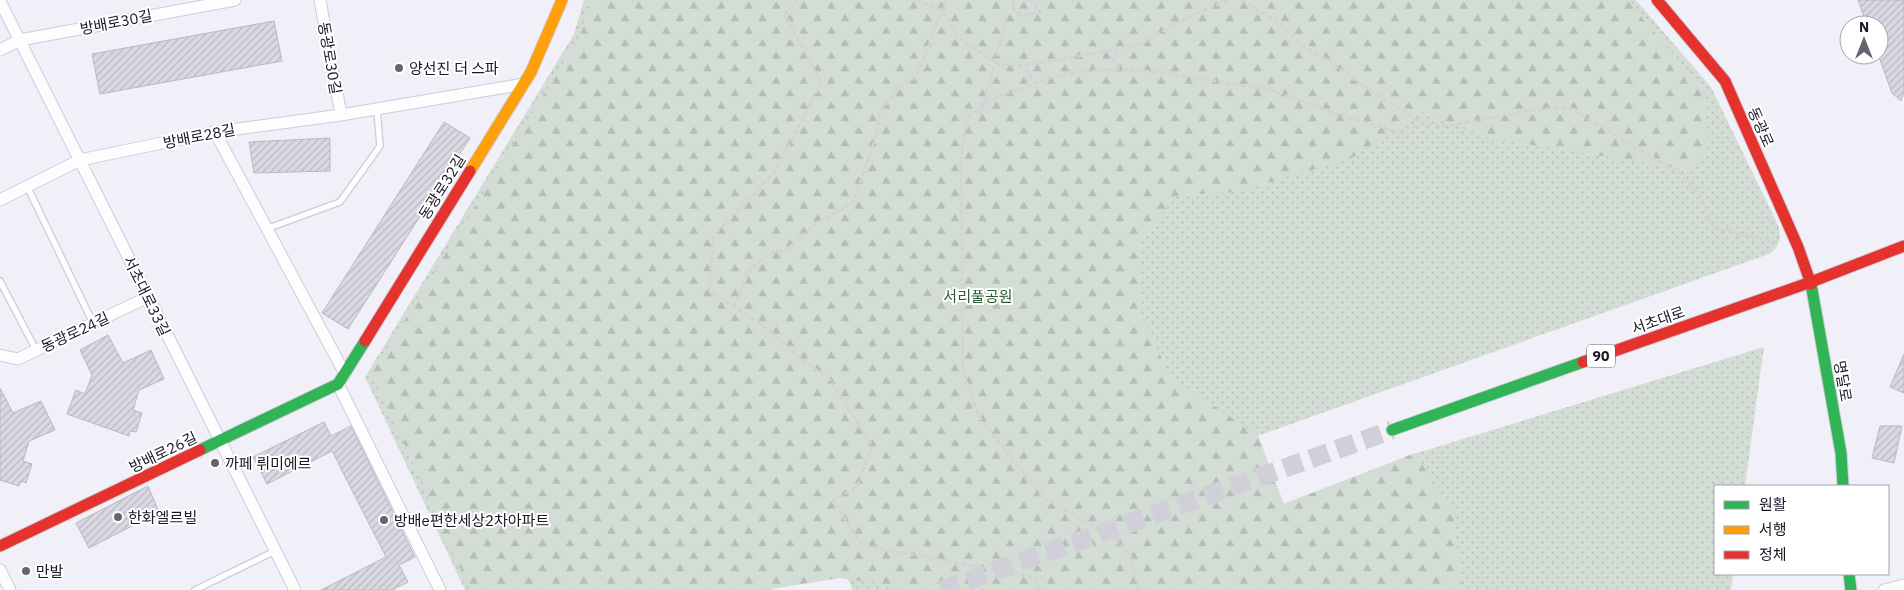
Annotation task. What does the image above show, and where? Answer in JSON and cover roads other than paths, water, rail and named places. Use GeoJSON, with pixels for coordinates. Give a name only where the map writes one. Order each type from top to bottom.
{"type":"FeatureCollection","features":[{"type":"Feature","properties":{"kind":"street","name":"방배로30길"},"geometry":{"type":"LineString","coordinates":[[0,50],[20,40],[235,0]]}},
{"type":"Feature","properties":{"kind":"street","name":"동광로30길"},"geometry":{"type":"LineString","coordinates":[[320,0],[341,115]]}},
{"type":"Feature","properties":{"kind":"street","name":"동광로32길"},"geometry":{"type":"LineString","coordinates":[[338,384],[531,72],[562,0]]}},
{"type":"Feature","properties":{"kind":"street","name":"동광로"},"geometry":{"type":"LineString","coordinates":[[1657,0],[1725,81],[1798,247],[1811,282]]}},
{"type":"Feature","properties":{"kind":"street","name":"서초대로33길"},"geometry":{"type":"LineString","coordinates":[[0,1],[295,590]]}},
{"type":"Feature","properties":{"kind":"street","name":"방배로28길"},"geometry":{"type":"LineString","coordinates":[[0,200],[80,160],[214,132],[341,115],[524,84]]}},
{"type":"Feature","properties":{"kind":"street"},"geometry":{"type":"LineString","coordinates":[[214,132],[345,374]]}},
{"type":"Feature","properties":{"kind":"street","name":"서초대로"},"geometry":{"type":"LineString","coordinates":[[1392,430],[1811,282],[1904,246]]}},
{"type":"Feature","properties":{"kind":"street","name":"명달로"},"geometry":{"type":"LineString","coordinates":[[1811,282],[1840,453],[1843,485]]}},
{"type":"Feature","properties":{"kind":"street","name":"동광로24길"},"geometry":{"type":"LineString","coordinates":[[0,355],[18,359],[148,297]]}},
{"type":"Feature","properties":{"kind":"street"},"geometry":{"type":"LineString","coordinates":[[338,384],[440,590]]}},
{"type":"Feature","properties":{"kind":"street","name":"방배로26길"},"geometry":{"type":"LineString","coordinates":[[0,546],[338,384]]}},
{"type":"Feature","properties":{"kind":"street"},"geometry":{"type":"LineString","coordinates":[[0,570],[10,590]]}},
{"type":"Feature","properties":{"kind":"street"},"geometry":{"type":"LineString","coordinates":[[1849,575],[1851,590]]}},
{"type":"Feature","properties":{"kind":"street"},"geometry":{"type":"LineString","coordinates":[[1884,590],[1904,585]]}},
{"type":"Feature","properties":{"kind":"lane"},"geometry":{"type":"LineString","coordinates":[[266,229],[340,202],[380,146],[377,109]]}},
{"type":"Feature","properties":{"kind":"lane"},"geometry":{"type":"LineString","coordinates":[[27,186],[93,323]]}},
{"type":"Feature","properties":{"kind":"lane"},"geometry":{"type":"LineString","coordinates":[[0,281],[36,350]]}},
{"type":"Feature","properties":{"kind":"lane"},"geometry":{"type":"LineString","coordinates":[[195,590],[275,551]]}},
{"type":"Feature","properties":{"kind":"tunnel"},"geometry":{"type":"LineString","coordinates":[[941,590],[1392,430]]}},
{"type":"Feature","properties":{"kind":"place","name":"양선진 더 스파"},"geometry":{"type":"Point","coordinates":[399,68]}},
{"type":"Feature","properties":{"kind":"place","name":"까페 뤼미에르"},"geometry":{"type":"Point","coordinates":[215,463]}},
{"type":"Feature","properties":{"kind":"place","name":"한화엘르빌"},"geometry":{"type":"Point","coordinates":[118,517]}},
{"type":"Feature","properties":{"kind":"place","name":"방배e편한세상2차아파트"},"geometry":{"type":"Point","coordinates":[384,520]}},
{"type":"Feature","properties":{"kind":"place","name":"만발"},"geometry":{"type":"Point","coordinates":[26,571]}},
{"type":"Feature","properties":{"kind":"park label","name":"서리풀공원"},"geometry":{"type":"Point","coordinates":[978,296]}}]}
